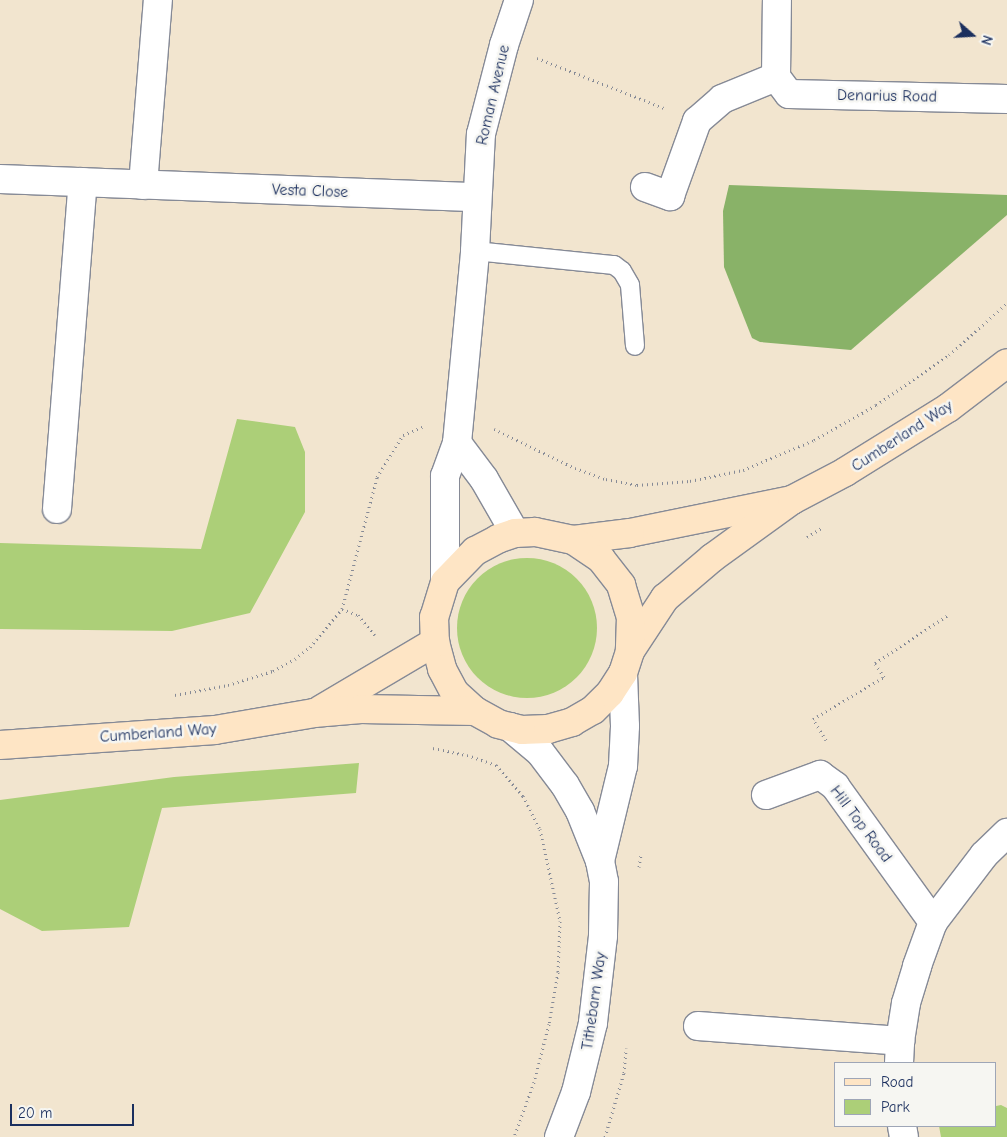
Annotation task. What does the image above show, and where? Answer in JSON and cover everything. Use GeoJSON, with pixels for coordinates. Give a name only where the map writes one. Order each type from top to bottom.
{"type":"FeatureCollection","features":[{"type":"Feature","properties":{"kind":"main road","name":"Cumberland Way"},"geometry":{"type":"LineString","coordinates":[[792,500],[694,521],[573,540],[535,532],[514,533],[475,551],[445,582],[434,617],[435,642],[442,669],[455,693],[475,712],[498,724],[522,730],[548,729],[572,722],[593,710],[610,693],[626,662],[665,598],[712,558],[792,500],[845,472],[940,413],[1007,363]]}},
{"type":"Feature","properties":{"kind":"main road","name":"Cumberland Way"},"geometry":{"type":"LineString","coordinates":[[573,540],[601,559],[621,585],[631,618],[626,662]]}},
{"type":"Feature","properties":{"kind":"main road","name":"Cumberland Way"},"geometry":{"type":"LineString","coordinates":[[314,713],[435,642]]}},
{"type":"Feature","properties":{"kind":"main road","name":"Cumberland Way"},"geometry":{"type":"LineString","coordinates":[[0,745],[216,730],[314,713],[361,709],[475,712]]}},
{"type":"Feature","properties":{"kind":"street"},"geometry":{"type":"LineString","coordinates":[[143,185],[158,0]]}},
{"type":"Feature","properties":{"kind":"street","name":"Roman Avenue"},"geometry":{"type":"LineString","coordinates":[[445,582],[445,476],[457,443],[475,251],[481,134],[504,45],[519,0]]}},
{"type":"Feature","properties":{"kind":"street"},"geometry":{"type":"LineString","coordinates":[[645,187],[670,196],[696,121],[722,100],[776,77],[777,0]]}},
{"type":"Feature","properties":{"kind":"street","name":"Denarius Road"},"geometry":{"type":"LineString","coordinates":[[776,77],[789,94],[1007,98]]}},
{"type":"Feature","properties":{"kind":"street","name":"Vesta Close"},"geometry":{"type":"LineString","coordinates":[[0,179],[477,197]]}},
{"type":"Feature","properties":{"kind":"street"},"geometry":{"type":"LineString","coordinates":[[57,509],[82,182]]}},
{"type":"Feature","properties":{"kind":"street"},"geometry":{"type":"LineString","coordinates":[[457,443],[484,479],[514,533]]}},
{"type":"Feature","properties":{"kind":"street","name":"Tithebarn Way"},"geometry":{"type":"LineString","coordinates":[[600,861],[623,766],[626,662]]}},
{"type":"Feature","properties":{"kind":"street","name":"Tithebarn Way"},"geometry":{"type":"LineString","coordinates":[[510,727],[540,752],[565,785],[580,811],[600,861],[604,882],[603,936],[593,1023],[576,1092],[559,1137]]}},
{"type":"Feature","properties":{"kind":"street","name":"Hill Top Road"},"geometry":{"type":"LineString","coordinates":[[766,795],[820,775],[835,786],[934,922]]}},
{"type":"Feature","properties":{"kind":"street"},"geometry":{"type":"LineString","coordinates":[[698,1026],[899,1052],[906,1003],[917,966],[934,922],[984,855],[1007,834]]}},
{"type":"Feature","properties":{"kind":"lane"},"geometry":{"type":"LineString","coordinates":[[475,251],[614,265],[622,271],[630,285],[635,346]]}},
{"type":"Feature","properties":{"kind":"path"},"geometry":{"type":"LineString","coordinates":[[504,45],[696,121]]}},
{"type":"Feature","properties":{"kind":"path"},"geometry":{"type":"LineString","coordinates":[[490,427],[575,468],[606,479],[637,485],[690,481],[743,470],[814,440],[876,405],[949,355],[1007,303]]}},
{"type":"Feature","properties":{"kind":"path"},"geometry":{"type":"LineString","coordinates":[[173,695],[228,686],[273,670],[295,659],[310,647],[342,609],[377,478],[403,436],[427,425]]}},
{"type":"Feature","properties":{"kind":"path"},"geometry":{"type":"LineString","coordinates":[[801,540],[826,525]]}},
{"type":"Feature","properties":{"kind":"path"},"geometry":{"type":"LineString","coordinates":[[820,775],[835,755],[813,719],[884,677],[875,663],[948,615]]}},
{"type":"Feature","properties":{"kind":"path"},"geometry":{"type":"LineString","coordinates":[[430,748],[467,755],[496,765],[523,796],[540,829],[560,930],[558,972],[549,1024],[534,1082],[514,1137]]}},
{"type":"Feature","properties":{"kind":"green space"},"geometry":{"type":"Polygon","coordinates":[[[729,185],[1007,195],[1007,215],[851,350],[760,342],[752,338],[724,267],[723,211],[729,185]]]}},
{"type":"Feature","properties":{"kind":"green space"},"geometry":{"type":"Polygon","coordinates":[[[237,419],[295,427],[305,452],[305,512],[250,613],[172,631],[0,629],[0,543],[201,549],[237,419]]]}},
{"type":"Feature","properties":{"kind":"green space"},"geometry":{"type":"Polygon","coordinates":[[[527,558],[554,563],[576,579],[592,601],[597,628],[592,655],[576,677],[554,693],[527,698],[500,693],[478,677],[462,655],[457,628],[462,601],[478,579],[500,563],[527,558]]]}},
{"type":"Feature","properties":{"kind":"green space"},"geometry":{"type":"Polygon","coordinates":[[[359,763],[356,793],[162,808],[129,927],[42,931],[0,909],[0,800],[174,777],[359,763]]]}},
{"type":"Feature","properties":{"kind":"green space"},"geometry":{"type":"Polygon","coordinates":[[[1001,1105],[1007,1108],[1007,1137],[941,1137],[939,1127],[997,1127],[997,1106],[1001,1105]]]}}]}
